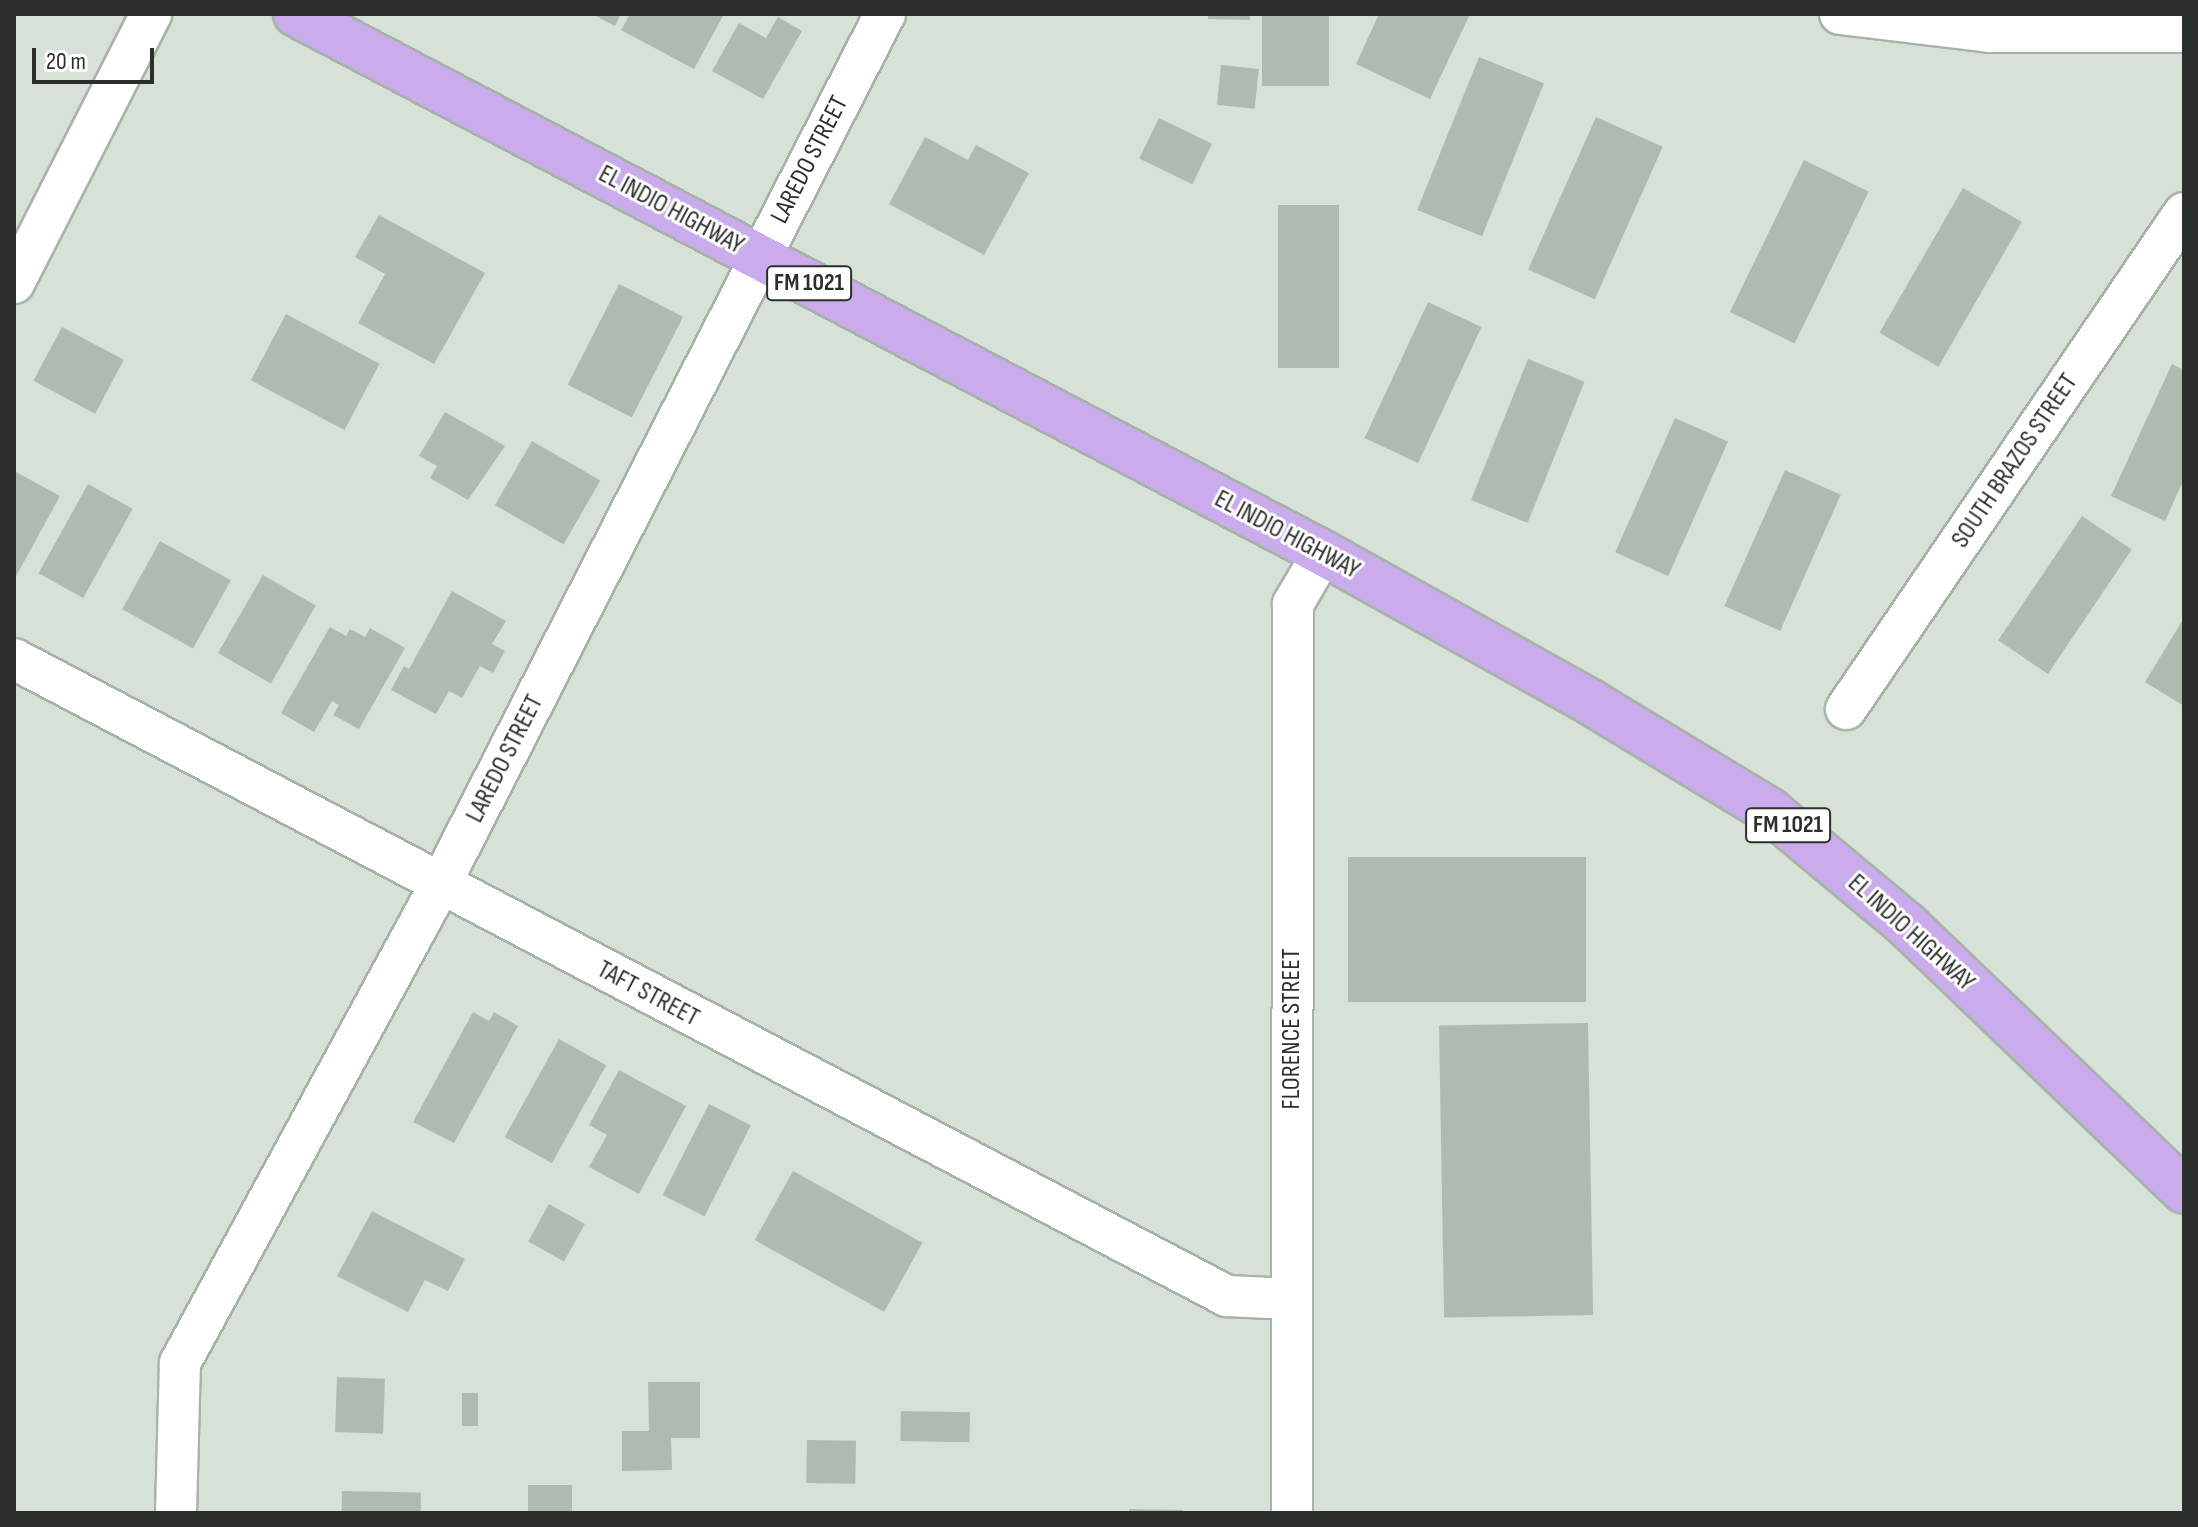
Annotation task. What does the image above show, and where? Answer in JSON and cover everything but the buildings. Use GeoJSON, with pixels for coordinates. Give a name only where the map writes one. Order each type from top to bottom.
{"type":"FeatureCollection","features":[{"type":"Feature","properties":{"kind":"main road","name":"EL INDIO HIGHWAY"},"geometry":{"type":"LineString","coordinates":[[296,14],[1323,553],[1592,703],[1770,811],[1909,927],[2184,1191]]}},
{"type":"Feature","properties":{"kind":"street"},"geometry":{"type":"LineString","coordinates":[[14,283],[151,14]]}},
{"type":"Feature","properties":{"kind":"street","name":"LAREDO STREET"},"geometry":{"type":"LineString","coordinates":[[176,1513],[180,1363],[440,885],[885,14]]}},
{"type":"Feature","properties":{"kind":"street"},"geometry":{"type":"LineString","coordinates":[[1840,14],[1990,32],[2184,32]]}},
{"type":"Feature","properties":{"kind":"street","name":"SOUTH BRAZOS STREET"},"geometry":{"type":"LineString","coordinates":[[1846,709],[2184,213]]}},
{"type":"Feature","properties":{"kind":"street","name":"FLORENCE STREET"},"geometry":{"type":"LineString","coordinates":[[1292,1513],[1293,604],[1323,553]]}},
{"type":"Feature","properties":{"kind":"street","name":"TAFT STREET"},"geometry":{"type":"LineString","coordinates":[[14,659],[1227,1296],[1291,1299]]}}]}
